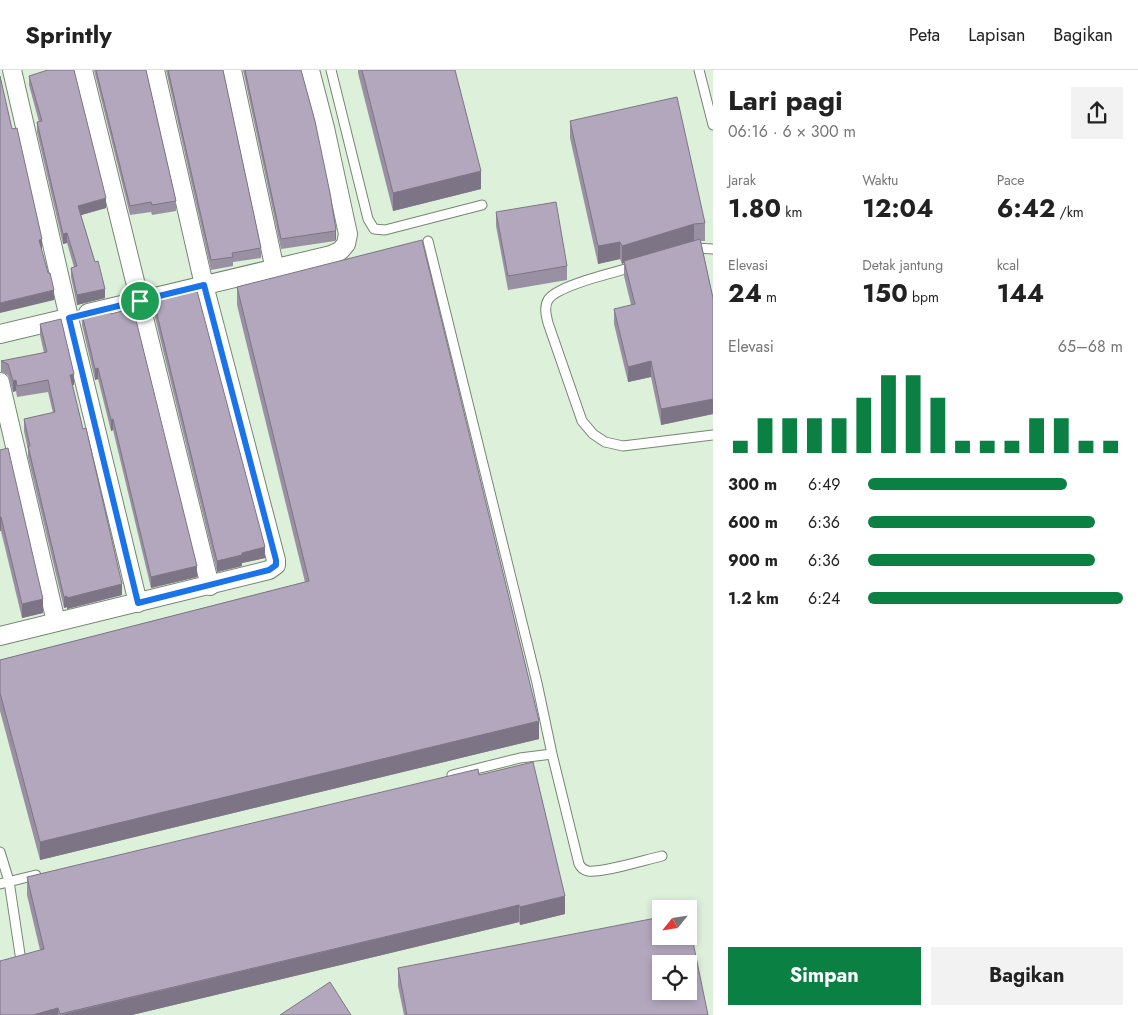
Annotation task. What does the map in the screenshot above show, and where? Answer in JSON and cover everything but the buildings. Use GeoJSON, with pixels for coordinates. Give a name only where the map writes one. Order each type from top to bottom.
{"type":"FeatureCollection","features":[{"type":"Feature","properties":{"kind":"street"},"geometry":{"type":"LineString","coordinates":[[12,70],[69,318],[138,603]]}},
{"type":"Feature","properties":{"kind":"street"},"geometry":{"type":"LineString","coordinates":[[83,70],[210,586]]}},
{"type":"Feature","properties":{"kind":"street"},"geometry":{"type":"LineString","coordinates":[[0,636],[210,586],[269,570],[276,565],[204,285],[155,70]]}},
{"type":"Feature","properties":{"kind":"street"},"geometry":{"type":"LineString","coordinates":[[232,70],[275,270]]}},
{"type":"Feature","properties":{"kind":"street"},"geometry":{"type":"LineString","coordinates":[[0,334],[275,270],[340,251],[346,244],[348,234],[310,70]]}},
{"type":"Feature","properties":{"kind":"street"},"geometry":{"type":"LineString","coordinates":[[0,382],[56,622]]}},
{"type":"Feature","properties":{"kind":"lane"},"geometry":{"type":"LineString","coordinates":[[331,70],[368,220],[374,229],[385,230],[482,205]]}},
{"type":"Feature","properties":{"kind":"lane"},"geometry":{"type":"LineString","coordinates":[[700,70],[713,125]]}},
{"type":"Feature","properties":{"kind":"lane"},"geometry":{"type":"LineString","coordinates":[[428,241],[537,683],[578,864],[586,871],[598,871],[662,856]]}},
{"type":"Feature","properties":{"kind":"lane"},"geometry":{"type":"LineString","coordinates":[[678,254],[696,248],[713,249]]}},
{"type":"Feature","properties":{"kind":"lane"},"geometry":{"type":"LineString","coordinates":[[643,264],[572,286],[554,293],[547,301],[545,311],[548,323],[582,421],[593,434],[605,442],[623,446],[713,435]]}},
{"type":"Feature","properties":{"kind":"lane"},"geometry":{"type":"LineString","coordinates":[[442,778],[520,758],[552,754]]}},
{"type":"Feature","properties":{"kind":"lane"},"geometry":{"type":"LineString","coordinates":[[0,852],[22,961]]}},
{"type":"Feature","properties":{"kind":"lane"},"geometry":{"type":"LineString","coordinates":[[5,882],[48,872]]}},
{"type":"Feature","properties":{"kind":"route"},"geometry":{"type":"LineString","coordinates":[[204,285],[276,565],[269,570],[138,603],[69,318],[140,301],[204,285]]}}]}
